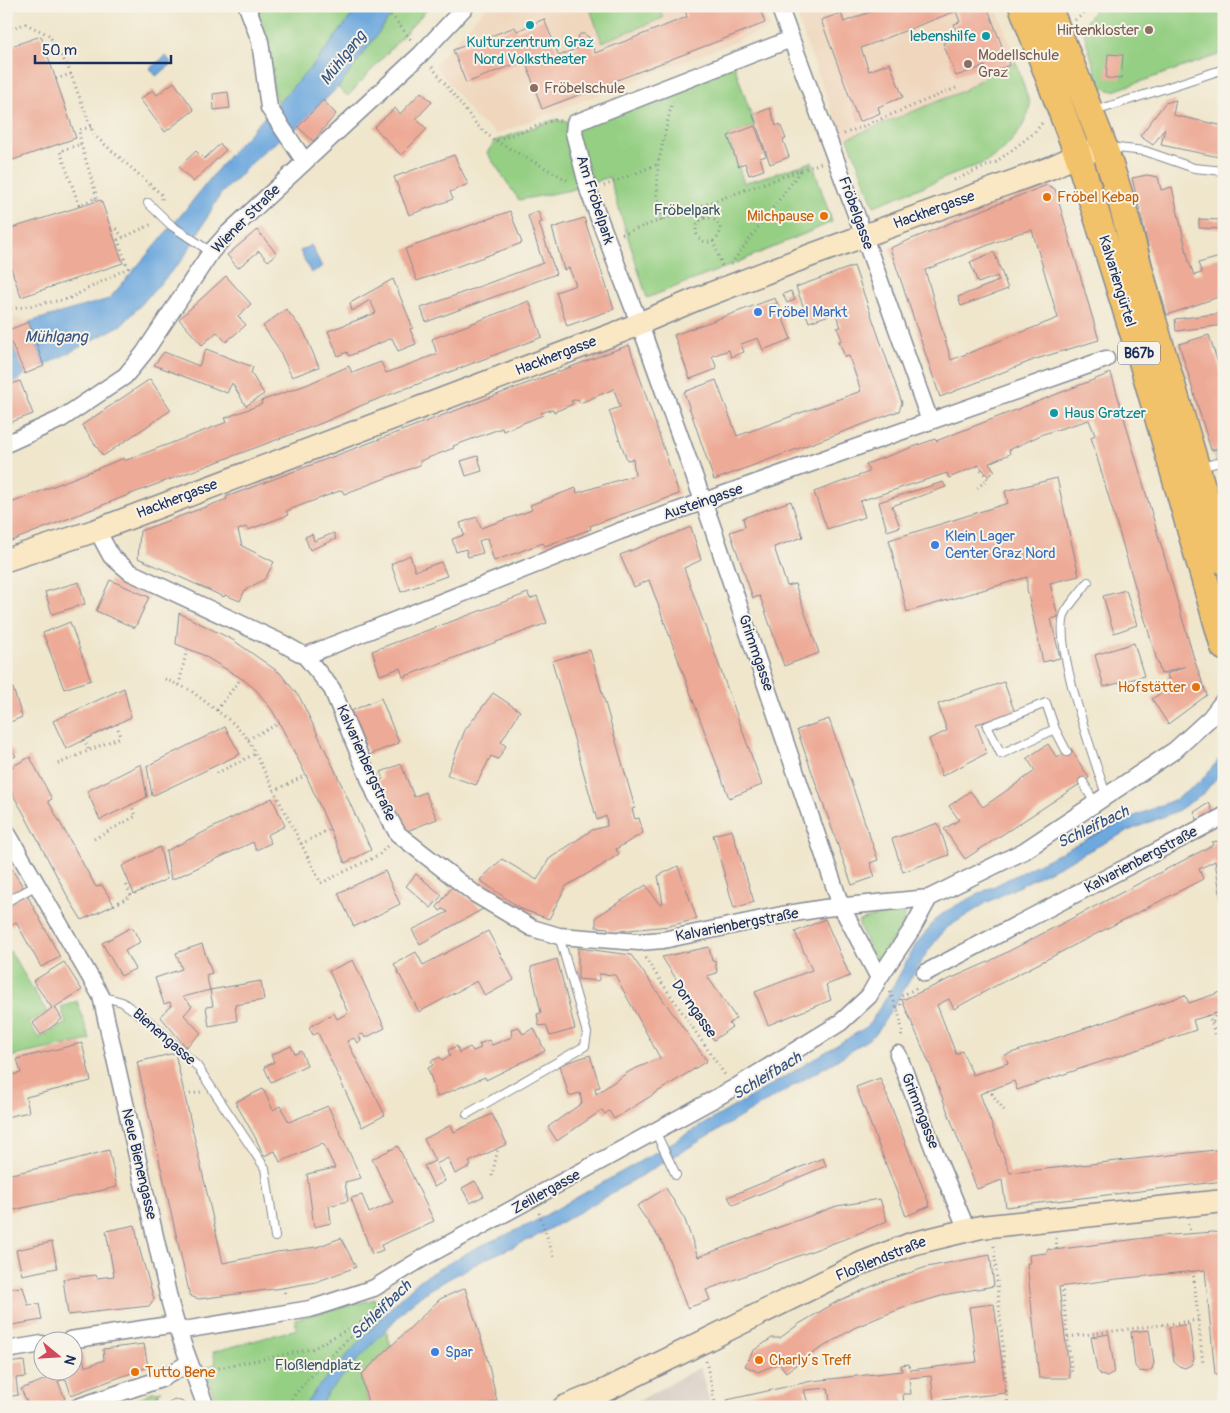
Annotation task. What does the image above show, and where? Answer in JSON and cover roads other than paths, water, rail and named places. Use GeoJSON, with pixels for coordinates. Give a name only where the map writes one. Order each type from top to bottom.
{"type":"FeatureCollection","features":[{"type":"Feature","properties":{"kind":"main road","name":"Kalvariengürtel"},"geometry":{"type":"LineString","coordinates":[[1022,6],[1078,155],[1144,367],[1224,647]]}},
{"type":"Feature","properties":{"kind":"main road","name":"Kalvariengürtel"},"geometry":{"type":"LineString","coordinates":[[1048,6],[1104,147],[1120,193],[1154,324],[1224,561]]}},
{"type":"Feature","properties":{"kind":"main road","name":"Hackhergasse"},"geometry":{"type":"LineString","coordinates":[[6,560],[97,530],[640,324],[697,299],[1050,168],[1078,155],[1104,147]]}},
{"type":"Feature","properties":{"kind":"main road","name":"Floßlendstraße"},"geometry":{"type":"LineString","coordinates":[[564,1407],[604,1391],[862,1263],[911,1244],[967,1230],[992,1226],[1224,1201]]}},
{"type":"Feature","properties":{"kind":"street"},"geometry":{"type":"LineString","coordinates":[[247,6],[260,41],[269,108],[305,162]]}},
{"type":"Feature","properties":{"kind":"street","name":"Wiener Straße"},"geometry":{"type":"LineString","coordinates":[[6,444],[61,419],[125,376],[144,353],[211,252],[226,235],[421,54],[466,6]]}},
{"type":"Feature","properties":{"kind":"street","name":"Fröbelgasse"},"geometry":{"type":"LineString","coordinates":[[779,6],[930,420]]}},
{"type":"Feature","properties":{"kind":"street","name":"Am Fröbelpark"},"geometry":{"type":"LineString","coordinates":[[640,324],[589,192],[574,133],[575,123],[791,39]]}},
{"type":"Feature","properties":{"kind":"street","name":"Grimmgasse"},"geometry":{"type":"LineString","coordinates":[[640,324],[704,502],[841,906],[884,984]]}},
{"type":"Feature","properties":{"kind":"street","name":"Austeingasse"},"geometry":{"type":"LineString","coordinates":[[305,656],[620,531],[1106,359]]}},
{"type":"Feature","properties":{"kind":"street","name":"Kalvarienbergstraße"},"geometry":{"type":"LineString","coordinates":[[97,530],[111,556],[130,572],[282,643],[305,656],[332,689],[376,795],[398,834],[475,894],[532,928],[559,936],[639,942],[663,940],[792,913],[841,906],[929,898],[1024,851],[1175,750],[1210,718],[1224,700]]}},
{"type":"Feature","properties":{"kind":"street","name":"Kalvarienbergstraße"},"geometry":{"type":"LineString","coordinates":[[925,973],[1224,816]]}},
{"type":"Feature","properties":{"kind":"street"},"geometry":{"type":"LineString","coordinates":[[6,831],[101,996]]}},
{"type":"Feature","properties":{"kind":"street"},"geometry":{"type":"LineString","coordinates":[[884,984],[929,898]]}},
{"type":"Feature","properties":{"kind":"street","name":"Zeillergasse"},"geometry":{"type":"LineString","coordinates":[[82,1339],[310,1310],[374,1288],[423,1258],[659,1138],[734,1088],[840,1023],[868,996],[884,984]]}},
{"type":"Feature","properties":{"kind":"street","name":"Neue Bienengasse"},"geometry":{"type":"LineString","coordinates":[[101,996],[177,1328]]}},
{"type":"Feature","properties":{"kind":"street","name":"Grimmgasse"},"geometry":{"type":"LineString","coordinates":[[898,1054],[967,1230]]}},
{"type":"Feature","properties":{"kind":"street"},"geometry":{"type":"LineString","coordinates":[[177,1328],[206,1407]]}},
{"type":"Feature","properties":{"kind":"street"},"geometry":{"type":"LineString","coordinates":[[6,1350],[32,1346]]}},
{"type":"Feature","properties":{"kind":"street"},"geometry":{"type":"LineString","coordinates":[[78,1407],[98,1403],[161,1380],[189,1363]]}},
{"type":"Feature","properties":{"kind":"lane"},"geometry":{"type":"LineString","coordinates":[[1090,113],[1224,69]]}},
{"type":"Feature","properties":{"kind":"lane"},"geometry":{"type":"LineString","coordinates":[[1104,147],[1145,150],[1194,168],[1224,171]]}},
{"type":"Feature","properties":{"kind":"lane"},"geometry":{"type":"LineString","coordinates":[[148,204],[172,226],[211,252]]}},
{"type":"Feature","properties":{"kind":"lane"},"geometry":{"type":"LineString","coordinates":[[1196,468],[1224,462]]}},
{"type":"Feature","properties":{"kind":"lane"},"geometry":{"type":"LineString","coordinates":[[1088,582],[1065,614],[1062,635],[1066,666],[1100,799]]}},
{"type":"Feature","properties":{"kind":"lane"},"geometry":{"type":"LineString","coordinates":[[1055,729],[1001,754],[987,726],[1046,703],[1055,729],[1067,752]]}},
{"type":"Feature","properties":{"kind":"lane"},"geometry":{"type":"LineString","coordinates":[[1083,782],[1100,799]]}},
{"type":"Feature","properties":{"kind":"lane"},"geometry":{"type":"LineString","coordinates":[[6,902],[37,885]]}},
{"type":"Feature","properties":{"kind":"lane"},"geometry":{"type":"LineString","coordinates":[[467,1114],[585,1046],[587,1033],[559,936]]}},
{"type":"Feature","properties":{"kind":"lane","name":"Bienengasse"},"geometry":{"type":"LineString","coordinates":[[101,996],[122,1002],[153,1024],[197,1066],[265,1168],[275,1237]]}},
{"type":"Feature","properties":{"kind":"lane"},"geometry":{"type":"LineString","coordinates":[[659,1138],[676,1175]]}},
{"type":"Feature","properties":{"kind":"water","name":"Mühlgang"},"geometry":{"type":"Polygon","coordinates":[[[359,6],[398,6],[341,84],[298,127],[265,150],[220,195],[183,259],[123,324],[44,366],[29,322],[109,299],[182,214],[230,154],[317,61],[359,6]]]}},
{"type":"Feature","properties":{"kind":"water"},"geometry":{"type":"Polygon","coordinates":[[[166,56],[172,64],[156,76],[150,68],[166,56]]]}},
{"type":"Feature","properties":{"kind":"water"},"geometry":{"type":"Polygon","coordinates":[[[311,245],[322,267],[311,273],[300,251],[311,245]]]}},
{"type":"Feature","properties":{"kind":"water"},"geometry":{"type":"Polygon","coordinates":[[[6,331],[25,374],[18,380],[6,384],[6,372],[14,368],[6,361],[6,331]]]}},
{"type":"Feature","properties":{"kind":"water"},"geometry":{"type":"Polygon","coordinates":[[[1222,756],[1224,757],[1224,769],[1203,794],[1177,811],[1128,831],[986,903],[945,929],[928,951],[876,1034],[837,1060],[583,1210],[533,1238],[485,1259],[430,1289],[407,1307],[330,1390],[318,1407],[304,1407],[316,1389],[395,1303],[421,1279],[476,1248],[530,1224],[788,1075],[868,1026],[894,985],[916,944],[938,917],[955,906],[1125,820],[1176,799],[1200,782],[1222,756]]]}},
{"type":"Feature","properties":{"kind":"place","name":"Kulturzentrum Graz Nord Volkstheater"},"geometry":{"type":"Point","coordinates":[530,25]}},
{"type":"Feature","properties":{"kind":"place","name":"Hirtenkloster"},"geometry":{"type":"Point","coordinates":[1149,30]}},
{"type":"Feature","properties":{"kind":"place","name":"lebenshilfe"},"geometry":{"type":"Point","coordinates":[986,36]}},
{"type":"Feature","properties":{"kind":"place","name":"Modellschule Graz"},"geometry":{"type":"Point","coordinates":[968,64]}},
{"type":"Feature","properties":{"kind":"place","name":"Fröbelschule"},"geometry":{"type":"Point","coordinates":[534,88]}},
{"type":"Feature","properties":{"kind":"place","name":"Fröbel Kebap"},"geometry":{"type":"Point","coordinates":[1047,197]}},
{"type":"Feature","properties":{"kind":"place","name":"Milchpause"},"geometry":{"type":"Point","coordinates":[824,216]}},
{"type":"Feature","properties":{"kind":"place","name":"Fröbel Markt"},"geometry":{"type":"Point","coordinates":[758,312]}},
{"type":"Feature","properties":{"kind":"place","name":"Haus Gratzer"},"geometry":{"type":"Point","coordinates":[1054,413]}},
{"type":"Feature","properties":{"kind":"place","name":"Klein Lager Center Graz Nord"},"geometry":{"type":"Point","coordinates":[935,545]}},
{"type":"Feature","properties":{"kind":"place","name":"Hofstätter"},"geometry":{"type":"Point","coordinates":[1196,687]}},
{"type":"Feature","properties":{"kind":"place","name":"Spar"},"geometry":{"type":"Point","coordinates":[435,1352]}},
{"type":"Feature","properties":{"kind":"place","name":"Charly´s Treff"},"geometry":{"type":"Point","coordinates":[759,1360]}},
{"type":"Feature","properties":{"kind":"place","name":"Tutto Bene"},"geometry":{"type":"Point","coordinates":[135,1372]}},
{"type":"Feature","properties":{"kind":"park label","name":"Fröbelpark"},"geometry":{"type":"Point","coordinates":[687,210]}},
{"type":"Feature","properties":{"kind":"park label","name":"Floßlendplatz"},"geometry":{"type":"Point","coordinates":[318,1365]}},
{"type":"Feature","properties":{"kind":"water label","name":"Schleifbach"},"geometry":{"type":"Point","coordinates":[1093,827]}},
{"type":"Feature","properties":{"kind":"water label","name":"Schleifbach"},"geometry":{"type":"Point","coordinates":[767,1076]}},
{"type":"Feature","properties":{"kind":"water label","name":"Schleifbach"},"geometry":{"type":"Point","coordinates":[381,1310]}}]}
